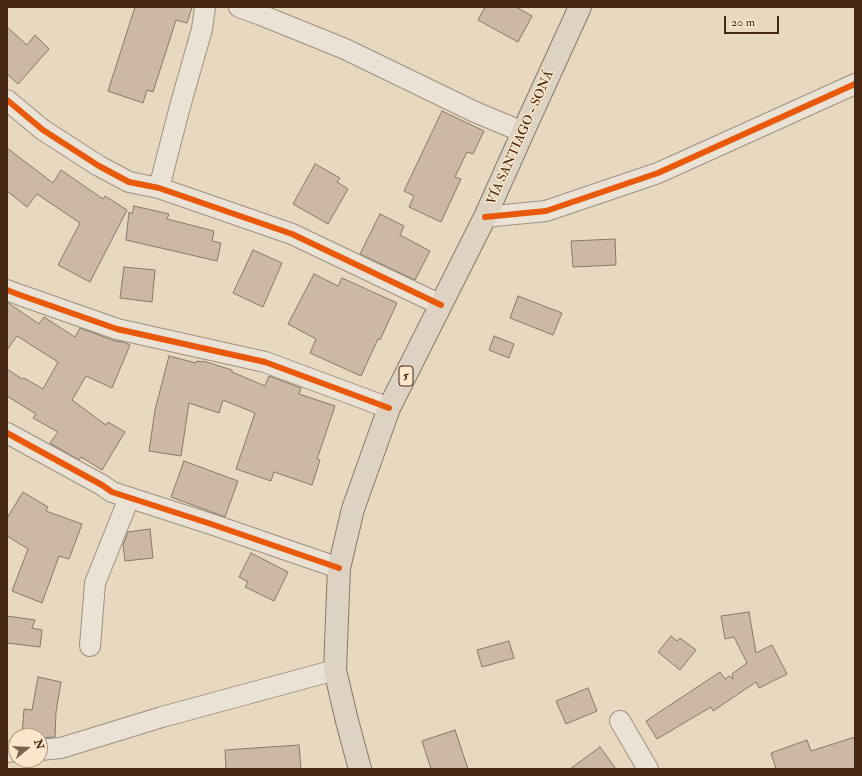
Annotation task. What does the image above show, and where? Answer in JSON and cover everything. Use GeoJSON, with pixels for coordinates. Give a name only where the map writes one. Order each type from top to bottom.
{"type":"FeatureCollection","features":[{"type":"Feature","properties":{"kind":"main road","name":"VÍA SANTIAGO - SONÁ"},"geometry":{"type":"LineString","coordinates":[[360,769],[335,670],[339,568],[353,509],[389,408],[485,217],[580,7]]}},
{"type":"Feature","properties":{"kind":"street"},"geometry":{"type":"LineString","coordinates":[[159,188],[202,29],[205,7]]}},
{"type":"Feature","properties":{"kind":"street"},"geometry":{"type":"LineString","coordinates":[[239,7],[345,49],[475,112],[523,132]]}},
{"type":"Feature","properties":{"kind":"street"},"geometry":{"type":"LineString","coordinates":[[485,217],[546,211],[658,173],[855,84]]}},
{"type":"Feature","properties":{"kind":"street"},"geometry":{"type":"LineString","coordinates":[[7,100],[43,130],[99,166],[129,182],[159,188],[292,234],[441,305]]}},
{"type":"Feature","properties":{"kind":"street"},"geometry":{"type":"LineString","coordinates":[[7,290],[117,328],[265,362],[389,408]]}},
{"type":"Feature","properties":{"kind":"street"},"geometry":{"type":"LineString","coordinates":[[7,433],[102,485],[112,492],[339,568]]}},
{"type":"Feature","properties":{"kind":"street"},"geometry":{"type":"LineString","coordinates":[[90,646],[95,583],[129,498]]}},
{"type":"Feature","properties":{"kind":"street"},"geometry":{"type":"LineString","coordinates":[[48,749],[61,748],[162,717],[335,670]]}},
{"type":"Feature","properties":{"kind":"street"},"geometry":{"type":"LineString","coordinates":[[620,721],[648,769]]}},
{"type":"Feature","properties":{"kind":"building"},"geometry":{"type":"Polygon","coordinates":[[[135,7],[192,7],[187,23],[176,20],[153,92],[147,90],[143,103],[108,91],[135,7]]]}},
{"type":"Feature","properties":{"kind":"building"},"geometry":{"type":"Polygon","coordinates":[[[485,7],[516,7],[532,16],[518,42],[478,20],[485,7]]]}},
{"type":"Feature","properties":{"kind":"building"},"geometry":{"type":"Polygon","coordinates":[[[7,27],[27,45],[35,35],[49,49],[18,84],[7,74],[7,27]]]}},
{"type":"Feature","properties":{"kind":"building"},"geometry":{"type":"Polygon","coordinates":[[[442,111],[484,131],[473,154],[467,152],[455,177],[461,179],[441,222],[409,207],[414,196],[404,191],[442,111]]]}},
{"type":"Feature","properties":{"kind":"building"},"geometry":{"type":"Polygon","coordinates":[[[7,148],[53,183],[61,170],[103,199],[105,196],[127,210],[90,282],[58,265],[80,223],[37,194],[27,207],[7,191],[7,148]]]}},
{"type":"Feature","properties":{"kind":"building"},"geometry":{"type":"Polygon","coordinates":[[[315,164],[340,178],[337,182],[348,189],[328,224],[293,204],[315,164]]]}},
{"type":"Feature","properties":{"kind":"building"},"geometry":{"type":"Polygon","coordinates":[[[134,206],[169,214],[167,219],[214,231],[212,241],[221,243],[217,261],[126,240],[129,212],[132,214],[134,206]]]}},
{"type":"Feature","properties":{"kind":"building"},"geometry":{"type":"Polygon","coordinates":[[[380,214],[404,226],[400,235],[430,251],[415,280],[360,254],[380,214]]]}},
{"type":"Feature","properties":{"kind":"building"},"geometry":{"type":"Polygon","coordinates":[[[615,239],[616,265],[573,267],[571,241],[615,239]]]}},
{"type":"Feature","properties":{"kind":"building"},"geometry":{"type":"Polygon","coordinates":[[[253,250],[282,263],[263,307],[233,293],[253,250]]]}},
{"type":"Feature","properties":{"kind":"building"},"geometry":{"type":"Polygon","coordinates":[[[124,267],[155,270],[152,302],[120,298],[124,267]]]}},
{"type":"Feature","properties":{"kind":"building"},"geometry":{"type":"Polygon","coordinates":[[[314,274],[338,286],[342,278],[397,303],[361,376],[310,353],[316,339],[288,324],[314,274]]]}},
{"type":"Feature","properties":{"kind":"building"},"geometry":{"type":"Polygon","coordinates":[[[518,296],[562,313],[553,335],[510,318],[518,296]]]}},
{"type":"Feature","properties":{"kind":"building"},"geometry":{"type":"Polygon","coordinates":[[[7,302],[39,324],[44,317],[75,337],[80,328],[130,345],[112,388],[86,376],[72,400],[106,425],[108,422],[125,432],[102,470],[81,457],[79,460],[50,443],[58,432],[33,418],[36,414],[7,396],[7,369],[22,379],[24,378],[43,389],[58,362],[17,336],[7,350],[7,302]]]}},
{"type":"Feature","properties":{"kind":"building"},"geometry":{"type":"Polygon","coordinates":[[[494,336],[514,344],[509,358],[489,350],[494,336]]]}},
{"type":"Feature","properties":{"kind":"building"},"geometry":{"type":"Polygon","coordinates":[[[169,356],[196,363],[197,361],[203,361],[232,370],[232,372],[265,386],[269,376],[301,388],[299,394],[335,406],[317,459],[320,460],[312,485],[274,472],[271,481],[236,469],[255,413],[223,400],[219,413],[189,403],[181,456],[149,451],[155,410],[169,356]]]}},
{"type":"Feature","properties":{"kind":"building"},"geometry":{"type":"Polygon","coordinates":[[[184,461],[238,481],[225,517],[171,497],[184,461]]]}},
{"type":"Feature","properties":{"kind":"building"},"geometry":{"type":"Polygon","coordinates":[[[23,492],[48,507],[46,511],[82,524],[69,559],[59,556],[42,603],[12,591],[28,549],[7,536],[7,518],[23,492]]]}},
{"type":"Feature","properties":{"kind":"building"},"geometry":{"type":"Polygon","coordinates":[[[150,529],[153,558],[125,561],[123,545],[128,532],[150,529]]]}},
{"type":"Feature","properties":{"kind":"building"},"geometry":{"type":"Polygon","coordinates":[[[251,553],[288,572],[274,601],[245,587],[248,582],[239,577],[251,553]]]}},
{"type":"Feature","properties":{"kind":"building"},"geometry":{"type":"Polygon","coordinates":[[[749,612],[756,653],[772,645],[787,674],[759,688],[756,682],[713,711],[711,707],[657,739],[646,721],[720,672],[725,679],[729,676],[733,679],[732,674],[747,663],[734,637],[725,639],[721,616],[749,612]]]}},
{"type":"Feature","properties":{"kind":"building"},"geometry":{"type":"Polygon","coordinates":[[[7,616],[35,620],[32,628],[42,630],[40,647],[7,643],[7,616]]]}},
{"type":"Feature","properties":{"kind":"building"},"geometry":{"type":"Polygon","coordinates":[[[671,636],[677,641],[680,638],[696,650],[680,670],[658,652],[671,636]]]}},
{"type":"Feature","properties":{"kind":"building"},"geometry":{"type":"Polygon","coordinates":[[[509,641],[514,658],[482,667],[477,650],[509,641]]]}},
{"type":"Feature","properties":{"kind":"building"},"geometry":{"type":"Polygon","coordinates":[[[38,677],[61,682],[56,712],[55,737],[48,737],[48,728],[23,728],[24,709],[32,710],[38,677]]]}},
{"type":"Feature","properties":{"kind":"building"},"geometry":{"type":"Polygon","coordinates":[[[588,688],[597,711],[566,724],[556,701],[588,688]]]}},
{"type":"Feature","properties":{"kind":"building"},"geometry":{"type":"Polygon","coordinates":[[[455,730],[468,769],[431,769],[422,741],[455,730]]]}},
{"type":"Feature","properties":{"kind":"building"},"geometry":{"type":"Polygon","coordinates":[[[855,737],[855,769],[776,769],[771,753],[807,740],[811,751],[855,737]]]}},
{"type":"Feature","properties":{"kind":"building"},"geometry":{"type":"Polygon","coordinates":[[[299,745],[301,769],[226,769],[225,750],[299,745]]]}},
{"type":"Feature","properties":{"kind":"building"},"geometry":{"type":"Polygon","coordinates":[[[600,747],[616,769],[570,769],[600,747]]]}},
{"type":"Feature","properties":{"kind":"cycle path"},"geometry":{"type":"LineString","coordinates":[[485,217],[546,211],[658,173],[855,84]]}},
{"type":"Feature","properties":{"kind":"cycle path"},"geometry":{"type":"LineString","coordinates":[[7,100],[43,130],[99,166],[129,182],[159,188],[292,234],[441,305]]}},
{"type":"Feature","properties":{"kind":"cycle path"},"geometry":{"type":"LineString","coordinates":[[7,290],[117,329],[265,362],[389,408]]}},
{"type":"Feature","properties":{"kind":"cycle path"},"geometry":{"type":"LineString","coordinates":[[7,433],[102,485],[112,492],[339,568]]}}]}
